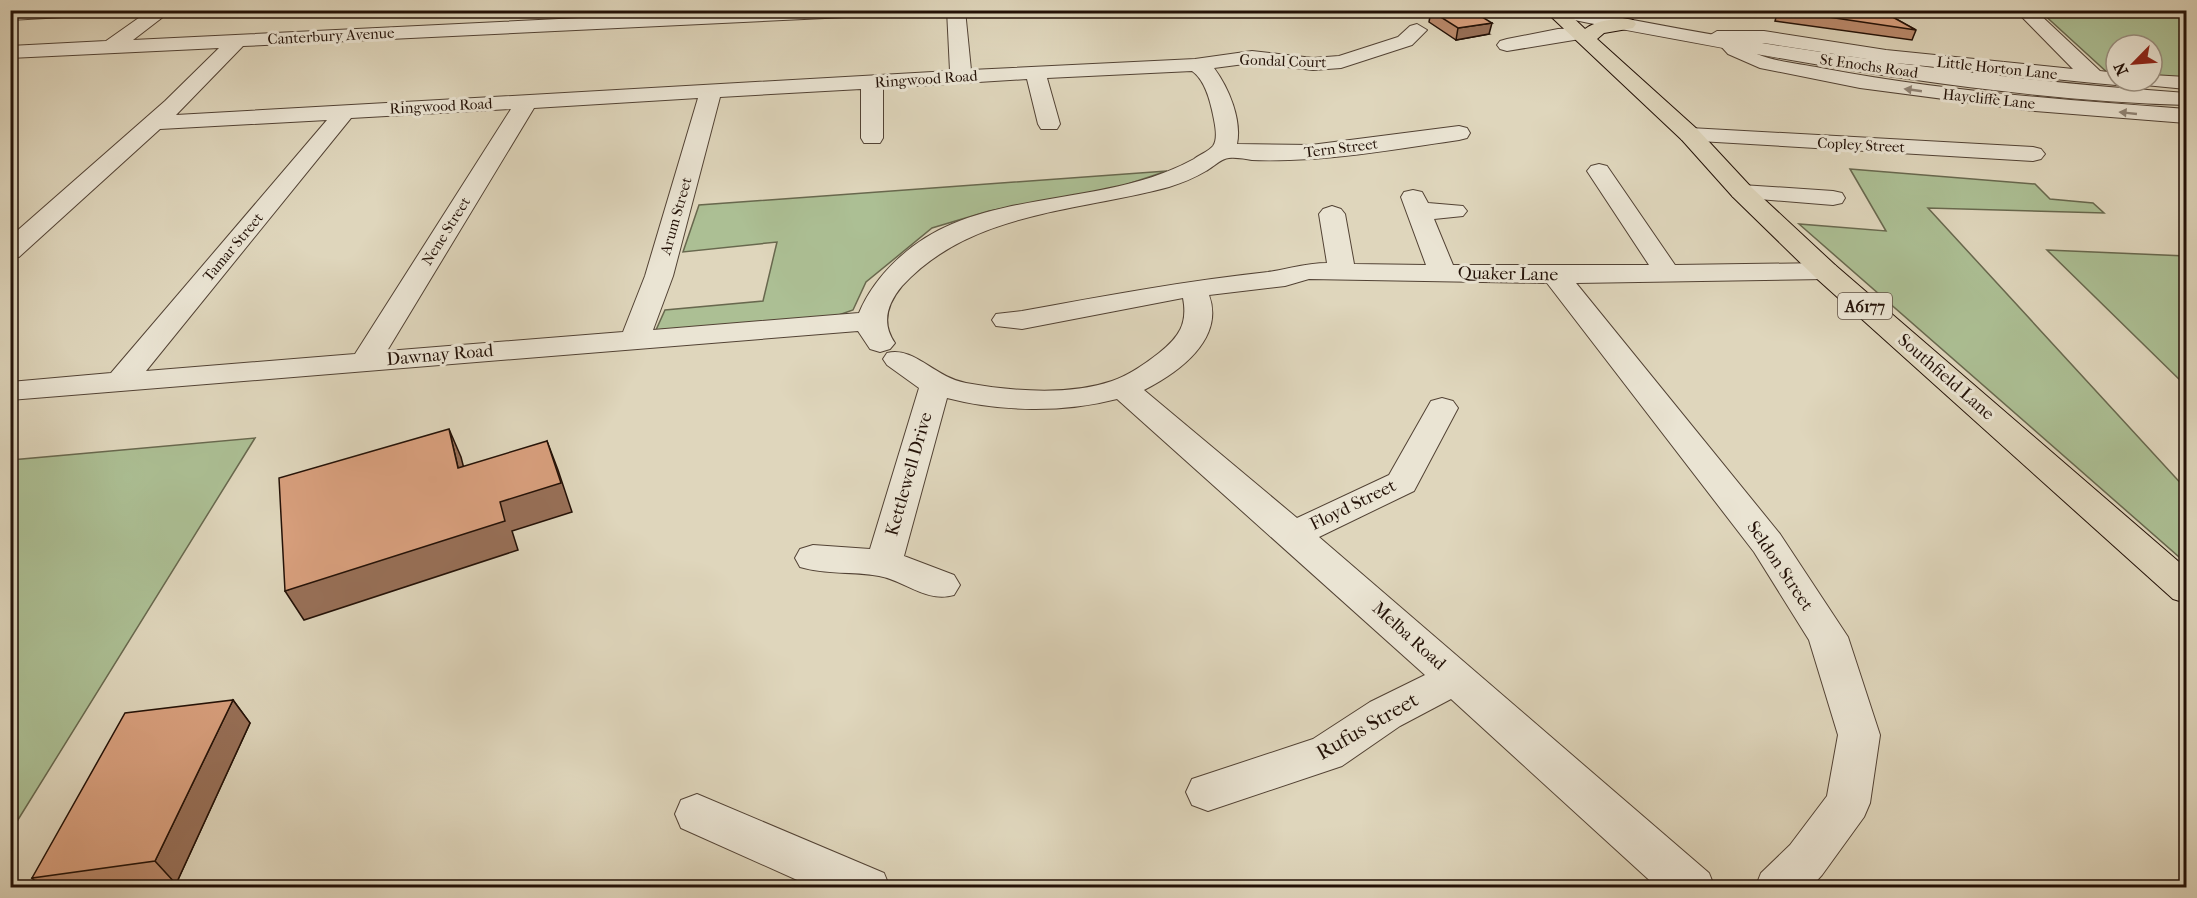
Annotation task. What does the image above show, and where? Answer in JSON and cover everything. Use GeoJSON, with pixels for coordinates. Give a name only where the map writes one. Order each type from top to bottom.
{"type":"FeatureCollection","features":[{"type":"Feature","properties":{"kind":"main road"},"geometry":{"type":"LineString","coordinates":[[1565,20],[1598,28],[1633,25]]}},
{"type":"Feature","properties":{"kind":"main road","name":"Southfield Lane"},"geometry":{"type":"LineString","coordinates":[[1565,20],[1690,135],[1742,192],[1825,271],[2187,589]]}},
{"type":"Feature","properties":{"kind":"street"},"geometry":{"type":"LineString","coordinates":[[10,14],[81,10]]}},
{"type":"Feature","properties":{"kind":"street"},"geometry":{"type":"LineString","coordinates":[[112,46],[163,10]]}},
{"type":"Feature","properties":{"kind":"street","name":"Canterbury Avenue"},"geometry":{"type":"LineString","coordinates":[[10,52],[867,10]]}},
{"type":"Feature","properties":{"kind":"street"},"geometry":{"type":"LineString","coordinates":[[956,10],[961,76]]}},
{"type":"Feature","properties":{"kind":"street"},"geometry":{"type":"LineString","coordinates":[[2024,10],[2094,77]]}},
{"type":"Feature","properties":{"kind":"street"},"geometry":{"type":"LineString","coordinates":[[1506,45],[1558,35],[1565,20],[1600,12],[1625,18],[1633,25]]}},
{"type":"Feature","properties":{"kind":"street"},"geometry":{"type":"LineString","coordinates":[[1733,40],[1750,19]]}},
{"type":"Feature","properties":{"kind":"street","name":"St Enochs Road"},"geometry":{"type":"LineString","coordinates":[[1565,20],[1633,25],[1700,37],[1733,40],[1793,55],[1995,83],[2086,93],[2187,99]]}},
{"type":"Feature","properties":{"kind":"street","name":"Little Horton Lane"},"geometry":{"type":"LineString","coordinates":[[1733,40],[1764,37],[1897,57],[2104,78]]}},
{"type":"Feature","properties":{"kind":"street","name":"Gondal Court"},"geometry":{"type":"LineString","coordinates":[[1195,65],[1252,57],[1314,64],[1341,62],[1416,39]]}},
{"type":"Feature","properties":{"kind":"street"},"geometry":{"type":"LineString","coordinates":[[10,251],[152,123],[238,40]]}},
{"type":"Feature","properties":{"kind":"street","name":"Haycliffe Lane"},"geometry":{"type":"LineString","coordinates":[[1733,40],[1749,57],[1767,64],[1860,82],[2035,104],[2187,116]]}},
{"type":"Feature","properties":{"kind":"street"},"geometry":{"type":"LineString","coordinates":[[1193,288],[1199,303],[1201,321],[1185,347],[1153,374],[1123,388],[1061,399],[1026,399],[972,394],[934,385],[883,341],[881,294],[924,249],[950,232],[991,218],[1128,192],[1181,175],[1222,150],[1228,137],[1219,96],[1203,68],[1195,65]]}},
{"type":"Feature","properties":{"kind":"street","name":"Ringwood Road"},"geometry":{"type":"LineString","coordinates":[[152,123],[961,76],[1195,65]]}},
{"type":"Feature","properties":{"kind":"street"},"geometry":{"type":"LineString","coordinates":[[1035,72],[1049,124]]}},
{"type":"Feature","properties":{"kind":"street"},"geometry":{"type":"LineString","coordinates":[[872,138],[873,82]]}},
{"type":"Feature","properties":{"kind":"street"},"geometry":{"type":"LineString","coordinates":[[2164,82],[2187,83]]}},
{"type":"Feature","properties":{"kind":"street","name":"Arum Street"},"geometry":{"type":"LineString","coordinates":[[635,339],[659,276],[711,91]]}},
{"type":"Feature","properties":{"kind":"street","name":"Nene Street"},"geometry":{"type":"LineString","coordinates":[[365,362],[527,101]]}},
{"type":"Feature","properties":{"kind":"street","name":"Tamar Street"},"geometry":{"type":"LineString","coordinates":[[121,381],[345,112]]}},
{"type":"Feature","properties":{"kind":"street","name":"Tern Street"},"geometry":{"type":"LineString","coordinates":[[1222,150],[1261,156],[1459,133]]}},
{"type":"Feature","properties":{"kind":"street","name":"Copley Street"},"geometry":{"type":"LineString","coordinates":[[1690,135],[2032,154]]}},
{"type":"Feature","properties":{"kind":"street"},"geometry":{"type":"LineString","coordinates":[[1599,171],[1668,273]]}},
{"type":"Feature","properties":{"kind":"street"},"geometry":{"type":"LineString","coordinates":[[1742,192],[1784,187],[1833,198]]}},
{"type":"Feature","properties":{"kind":"street"},"geometry":{"type":"LineString","coordinates":[[1442,272],[1416,204],[1454,211]]}},
{"type":"Feature","properties":{"kind":"street"},"geometry":{"type":"LineString","coordinates":[[1332,214],[1342,270]]}},
{"type":"Feature","properties":{"kind":"street"},"geometry":{"type":"LineString","coordinates":[[1596,215],[1629,214]]}},
{"type":"Feature","properties":{"kind":"street","name":"Quaker Lane"},"geometry":{"type":"LineString","coordinates":[[1006,320],[1022,320],[1193,288],[1286,278],[1307,271],[1556,275],[1825,271]]}},
{"type":"Feature","properties":{"kind":"street","name":"Seldon Street"},"geometry":{"type":"LineString","coordinates":[[1556,275],[1767,543],[1828,637],[1859,735],[1848,803],[1806,860],[1778,888]]}},
{"type":"Feature","properties":{"kind":"street","name":"Dawnay Road"},"geometry":{"type":"LineString","coordinates":[[10,391],[635,339],[883,341]]}},
{"type":"Feature","properties":{"kind":"street","name":"Kettlewell Drive"},"geometry":{"type":"LineString","coordinates":[[884,563],[934,385]]}},
{"type":"Feature","properties":{"kind":"street","name":"Melba Road"},"geometry":{"type":"LineString","coordinates":[[1123,388],[1293,534],[1692,888]]}},
{"type":"Feature","properties":{"kind":"street","name":"Floyd Street"},"geometry":{"type":"LineString","coordinates":[[1293,534],[1402,483],[1442,408]]}},
{"type":"Feature","properties":{"kind":"street"},"geometry":{"type":"LineString","coordinates":[[813,558],[884,563],[941,585]]}},
{"type":"Feature","properties":{"kind":"street","name":"Rufus Street"},"geometry":{"type":"LineString","coordinates":[[1208,792],[1327,753],[1385,714],[1456,678]]}},
{"type":"Feature","properties":{"kind":"street"},"geometry":{"type":"LineString","coordinates":[[698,814],[867,888]]}},
{"type":"Feature","properties":{"kind":"green space"},"geometry":{"type":"Polygon","coordinates":[[[2040,11],[2186,11],[2186,77],[2164,76],[2164,33],[2104,33],[2104,70],[2040,11]]]}},
{"type":"Feature","properties":{"kind":"green space"},"geometry":{"type":"Polygon","coordinates":[[[1850,169],[2035,184],[2050,199],[2093,203],[2104,213],[1928,208],[2186,489],[2186,563],[1799,224],[1886,231],[1850,169]]]}},
{"type":"Feature","properties":{"kind":"green space"},"geometry":{"type":"Polygon","coordinates":[[[1167,171],[1116,188],[989,211],[932,228],[866,282],[853,310],[833,317],[656,330],[665,310],[763,301],[777,242],[683,252],[699,205],[1167,171]]]}},
{"type":"Feature","properties":{"kind":"green space"},"geometry":{"type":"Polygon","coordinates":[[[2047,250],[2186,256],[2186,386],[2047,250]]]}},
{"type":"Feature","properties":{"kind":"green space"},"geometry":{"type":"Polygon","coordinates":[[[255,438],[11,831],[11,460],[255,438]]]}},
{"type":"Feature","properties":{"kind":"building"},"geometry":{"type":"Polygon","coordinates":[[[1471,10],[1492,23],[1458,28],[1431,11],[1471,10]]]}},
{"type":"Feature","properties":{"kind":"building"},"geometry":{"type":"Polygon","coordinates":[[[1781,10],[1880,10],[1916,30],[1781,10]]]}},
{"type":"Feature","properties":{"kind":"building"},"geometry":{"type":"Polygon","coordinates":[[[449,429],[458,468],[547,441],[561,483],[500,502],[505,521],[285,591],[279,478],[449,429]]]}},
{"type":"Feature","properties":{"kind":"building"},"geometry":{"type":"Polygon","coordinates":[[[233,700],[155,861],[32,878],[125,713],[233,700]]]}}]}
